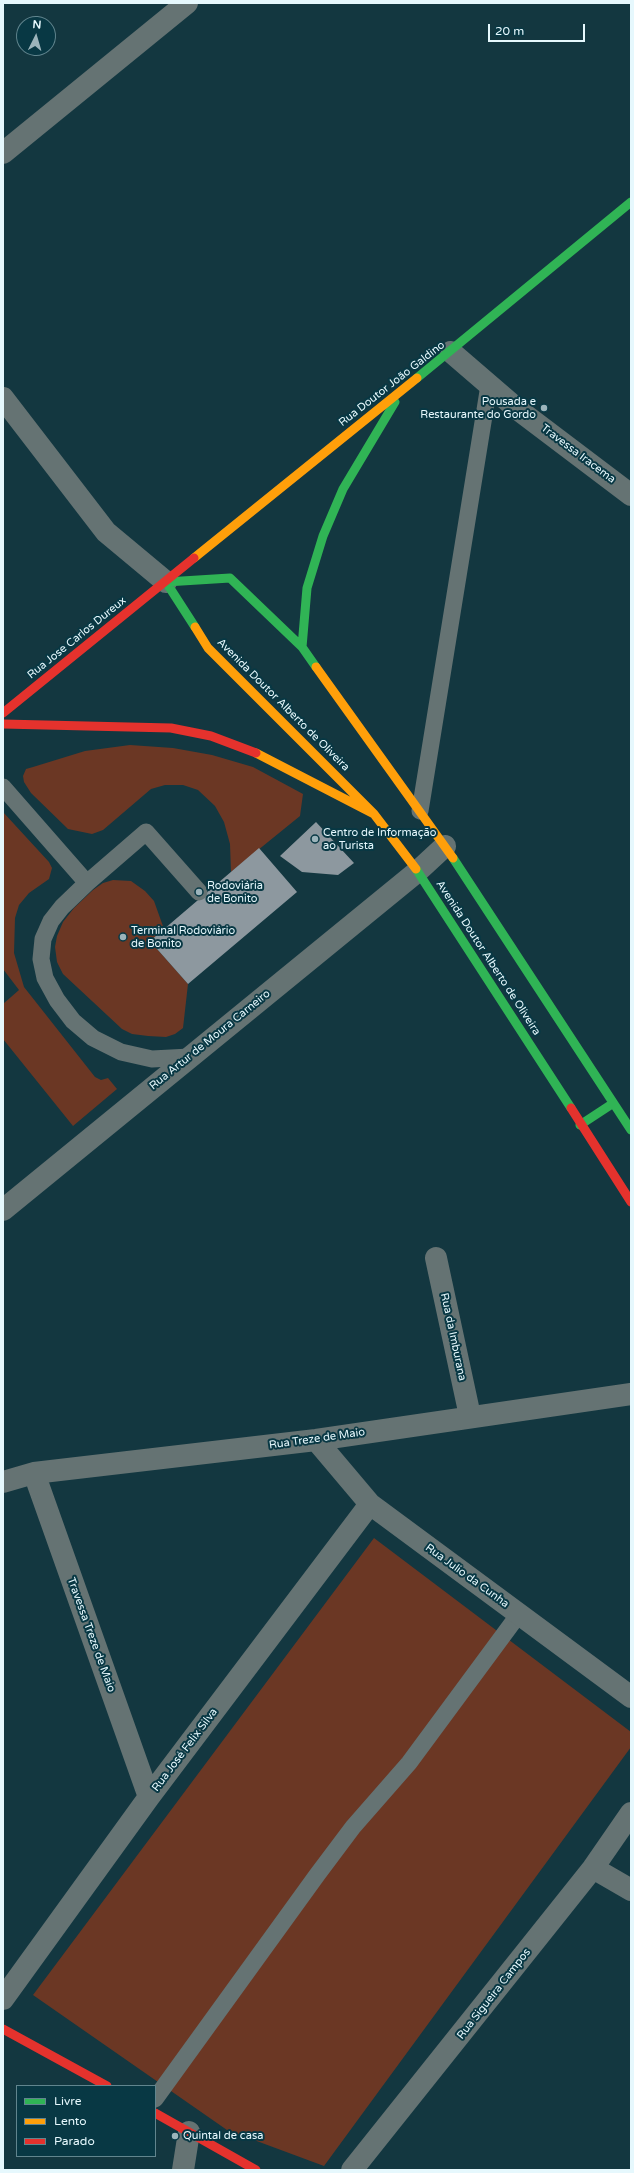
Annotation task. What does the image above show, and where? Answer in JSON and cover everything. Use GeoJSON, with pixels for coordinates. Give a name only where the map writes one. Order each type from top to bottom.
{"type":"FeatureCollection","features":[{"type":"Feature","properties":{"kind":"street"},"geometry":{"type":"LineString","coordinates":[[3,152],[187,3]]}},
{"type":"Feature","properties":{"kind":"street","name":"Rua Doutor João Galdino"},"geometry":{"type":"LineString","coordinates":[[166,582],[402,389],[451,352],[631,202]]}},
{"type":"Feature","properties":{"kind":"street","name":"Travessa Iracema"},"geometry":{"type":"LineString","coordinates":[[451,352],[516,408],[631,495]]}},
{"type":"Feature","properties":{"kind":"street"},"geometry":{"type":"LineString","coordinates":[[302,647],[307,588],[323,536],[343,489],[402,389]]}},
{"type":"Feature","properties":{"kind":"street"},"geometry":{"type":"LineString","coordinates":[[3,398],[106,532],[166,582],[230,578],[302,647],[445,846],[612,1104],[631,1130]]}},
{"type":"Feature","properties":{"kind":"street","name":"Rua Jose Carlos Dureux"},"geometry":{"type":"LineString","coordinates":[[3,713],[166,582]]}},
{"type":"Feature","properties":{"kind":"street","name":"Avenida Doutor Alberto de Oliveira"},"geometry":{"type":"LineString","coordinates":[[166,582],[208,648],[374,814],[418,871],[580,1125],[631,1202]]}},
{"type":"Feature","properties":{"kind":"street"},"geometry":{"type":"LineString","coordinates":[[3,724],[171,728],[211,736],[265,757],[374,814]]}},
{"type":"Feature","properties":{"kind":"street","name":"Rua Artur de Moura Carneiro"},"geometry":{"type":"LineString","coordinates":[[3,1210],[418,871],[445,846]]}},
{"type":"Feature","properties":{"kind":"street"},"geometry":{"type":"LineString","coordinates":[[580,1125],[612,1104]]}},
{"type":"Feature","properties":{"kind":"street","name":"Rua da Imburana"},"geometry":{"type":"LineString","coordinates":[[436,1258],[470,1416]]}},
{"type":"Feature","properties":{"kind":"street","name":"Rua Treze de Maio"},"geometry":{"type":"LineString","coordinates":[[3,1482],[34,1473],[316,1440],[470,1416],[631,1394]]}},
{"type":"Feature","properties":{"kind":"street","name":"Rua Julio da Cunha"},"geometry":{"type":"LineString","coordinates":[[316,1440],[370,1504],[631,1697]]}},
{"type":"Feature","properties":{"kind":"street","name":"Travessa Treze de Maio"},"geometry":{"type":"LineString","coordinates":[[34,1473],[149,1797]]}},
{"type":"Feature","properties":{"kind":"street","name":"Rua José Felix Silva"},"geometry":{"type":"LineString","coordinates":[[3,1999],[149,1797],[370,1504]]}},
{"type":"Feature","properties":{"kind":"street","name":"Rua Sigueira Campos"},"geometry":{"type":"LineString","coordinates":[[352,2170],[593,1868],[631,1813]]}},
{"type":"Feature","properties":{"kind":"street"},"geometry":{"type":"LineString","coordinates":[[593,1868],[631,1890]]}},
{"type":"Feature","properties":{"kind":"street"},"geometry":{"type":"LineString","coordinates":[[3,2029],[105,2085]]}},
{"type":"Feature","properties":{"kind":"street"},"geometry":{"type":"LineString","coordinates":[[156,2114],[256,2170]]}},
{"type":"Feature","properties":{"kind":"street"},"geometry":{"type":"LineString","coordinates":[[184,2170],[189,2132]]}},
{"type":"Feature","properties":{"kind":"lane"},"geometry":{"type":"LineString","coordinates":[[420,811],[489,385]]}},
{"type":"Feature","properties":{"kind":"lane"},"geometry":{"type":"LineString","coordinates":[[3,787],[87,883]]}},
{"type":"Feature","properties":{"kind":"lane"},"geometry":{"type":"LineString","coordinates":[[190,1057],[152,1059],[121,1052],[93,1038],[72,1021],[57,1000],[45,978],[41,958],[43,939],[51,921],[62,906],[146,832],[199,892]]}},
{"type":"Feature","properties":{"kind":"lane"},"geometry":{"type":"LineString","coordinates":[[156,2098],[317,1875],[353,1827],[409,1763],[518,1614]]}},
{"type":"Feature","properties":{"kind":"shaded area"},"geometry":{"type":"Polygon","coordinates":[[[130,745],[173,748],[212,755],[253,767],[303,794],[300,816],[231,872],[230,844],[224,822],[215,806],[198,790],[183,785],[165,785],[151,789],[103,830],[92,834],[68,829],[31,793],[24,782],[23,776],[26,769],[85,751],[130,745]]]}},
{"type":"Feature","properties":{"kind":"shaded area"},"geometry":{"type":"Polygon","coordinates":[[[3,812],[49,862],[52,868],[49,879],[29,893],[19,905],[15,918],[14,953],[24,987],[95,1077],[101,1080],[108,1078],[117,1089],[73,1126],[3,1039],[3,1004],[19,990],[3,969],[3,812]]]}},
{"type":"Feature","properties":{"kind":"shaded area"},"geometry":{"type":"Polygon","coordinates":[[[113,880],[131,881],[145,891],[154,901],[164,929],[150,941],[188,984],[183,1028],[175,1034],[166,1037],[148,1036],[132,1034],[122,1029],[63,974],[57,962],[55,947],[57,936],[63,922],[74,908],[93,890],[103,883],[113,880]]]}},
{"type":"Feature","properties":{"kind":"shaded area"},"geometry":{"type":"Polygon","coordinates":[[[374,1538],[631,1732],[631,1747],[324,2166],[227,2130],[33,1995],[374,1538]]]}},
{"type":"Feature","properties":{"kind":"building","name":"Centro de Informação ao Turista"},"geometry":{"type":"Polygon","coordinates":[[[316,822],[354,863],[338,875],[302,872],[280,856],[316,822]]]}},
{"type":"Feature","properties":{"kind":"building"},"geometry":{"type":"Polygon","coordinates":[[[259,848],[297,892],[188,984],[150,941],[259,848]]]}},
{"type":"Feature","properties":{"kind":"traffic: fast"},"geometry":{"type":"LineString","coordinates":[[417,378],[631,202]]}},
{"type":"Feature","properties":{"kind":"traffic: fast"},"geometry":{"type":"LineString","coordinates":[[302,647],[307,588],[323,536],[343,489],[395,402]]}},
{"type":"Feature","properties":{"kind":"traffic: fast"},"geometry":{"type":"LineString","coordinates":[[195,627],[166,582],[230,578],[302,647],[316,667]]}},
{"type":"Feature","properties":{"kind":"traffic: fast"},"geometry":{"type":"LineString","coordinates":[[453,858],[631,1130]]}},
{"type":"Feature","properties":{"kind":"traffic: fast"},"geometry":{"type":"LineString","coordinates":[[416,869],[571,1108]]}},
{"type":"Feature","properties":{"kind":"traffic: fast"},"geometry":{"type":"LineString","coordinates":[[580,1125],[612,1104]]}},
{"type":"Feature","properties":{"kind":"traffic: slow"},"geometry":{"type":"LineString","coordinates":[[194,558],[417,378]]}},
{"type":"Feature","properties":{"kind":"traffic: slow"},"geometry":{"type":"LineString","coordinates":[[195,627],[208,648],[374,814],[416,869]]}},
{"type":"Feature","properties":{"kind":"traffic: slow"},"geometry":{"type":"LineString","coordinates":[[316,667],[453,858]]}},
{"type":"Feature","properties":{"kind":"traffic: slow"},"geometry":{"type":"LineString","coordinates":[[256,753],[374,814]]}},
{"type":"Feature","properties":{"kind":"traffic: jam"},"geometry":{"type":"LineString","coordinates":[[3,713],[194,558]]}},
{"type":"Feature","properties":{"kind":"traffic: jam"},"geometry":{"type":"LineString","coordinates":[[3,724],[171,728],[211,736],[256,753]]}},
{"type":"Feature","properties":{"kind":"traffic: jam"},"geometry":{"type":"LineString","coordinates":[[571,1108],[631,1202]]}},
{"type":"Feature","properties":{"kind":"traffic: jam"},"geometry":{"type":"LineString","coordinates":[[3,2029],[105,2085]]}},
{"type":"Feature","properties":{"kind":"traffic: jam"},"geometry":{"type":"LineString","coordinates":[[156,2114],[256,2170]]}},
{"type":"Feature","properties":{"kind":"place","name":"Pousada e Restaurante do Gordo"},"geometry":{"type":"Point","coordinates":[544,408]}},
{"type":"Feature","properties":{"kind":"place","name":"Centro de Informação ao Turista"},"geometry":{"type":"Point","coordinates":[315,839]}},
{"type":"Feature","properties":{"kind":"place","name":"Rodoviária de Bonito"},"geometry":{"type":"Point","coordinates":[199,892]}},
{"type":"Feature","properties":{"kind":"place","name":"Terminal Rodoviário de Bonito"},"geometry":{"type":"Point","coordinates":[123,937]}},
{"type":"Feature","properties":{"kind":"place","name":"Quintal de casa"},"geometry":{"type":"Point","coordinates":[175,2136]}}]}
